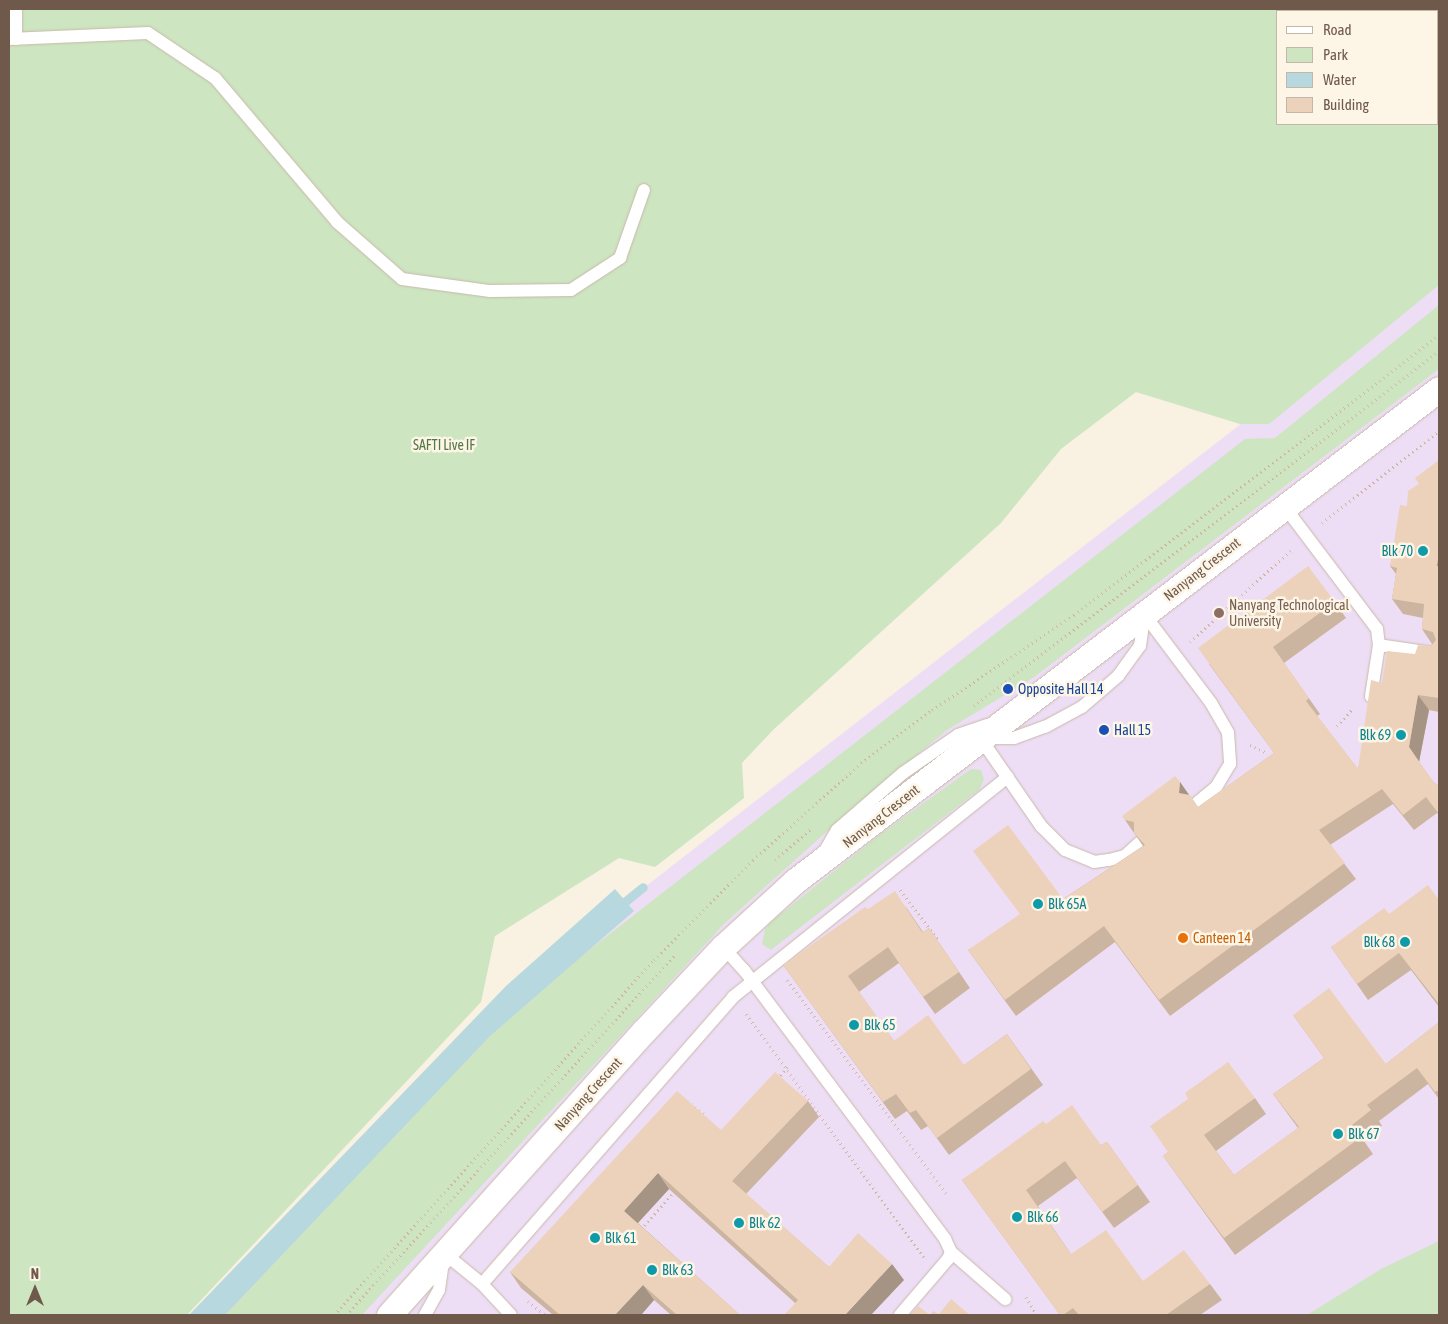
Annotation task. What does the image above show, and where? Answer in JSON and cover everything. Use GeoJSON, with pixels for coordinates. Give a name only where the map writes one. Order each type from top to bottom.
{"type":"FeatureCollection","features":[{"type":"Feature","properties":{"kind":"street","name":"Nanyang Crescent"},"geometry":{"type":"LineString","coordinates":[[397,1307],[723,947],[818,865],[981,738],[1439,389]]}},
{"type":"Feature","properties":{"kind":"lane"},"geometry":{"type":"LineString","coordinates":[[16,9],[12,39],[148,33],[215,78],[337,222],[402,279],[490,291],[571,290],[620,258],[644,190]]}},
{"type":"Feature","properties":{"kind":"lane"},"geometry":{"type":"LineString","coordinates":[[1284,506],[1377,629],[1379,645],[1369,709]]}},
{"type":"Feature","properties":{"kind":"lane"},"geometry":{"type":"LineString","coordinates":[[981,738],[1014,738],[1045,727],[1082,707],[1118,676],[1140,646],[1144,614]]}},
{"type":"Feature","properties":{"kind":"lane"},"geometry":{"type":"LineString","coordinates":[[1144,614],[1220,716],[1228,733],[1230,764],[1216,787],[1196,804]]}},
{"type":"Feature","properties":{"kind":"lane"},"geometry":{"type":"LineString","coordinates":[[1379,645],[1439,654]]}},
{"type":"Feature","properties":{"kind":"lane"},"geometry":{"type":"LineString","coordinates":[[818,865],[837,830],[902,773],[958,735],[1010,717]]}},
{"type":"Feature","properties":{"kind":"lane"},"geometry":{"type":"LineString","coordinates":[[981,738],[1041,826],[1071,854],[1094,862],[1109,860],[1125,856],[1139,843]]}},
{"type":"Feature","properties":{"kind":"lane"},"geometry":{"type":"LineString","coordinates":[[482,1284],[733,996],[774,961],[1008,777]]}},
{"type":"Feature","properties":{"kind":"lane"},"geometry":{"type":"LineString","coordinates":[[723,947],[752,981],[945,1239],[951,1252],[1006,1300]]}},
{"type":"Feature","properties":{"kind":"lane"},"geometry":{"type":"LineString","coordinates":[[900,1315],[933,1279],[951,1252]]}},
{"type":"Feature","properties":{"kind":"lane"},"geometry":{"type":"LineString","coordinates":[[444,1253],[482,1284],[511,1315]]}},
{"type":"Feature","properties":{"kind":"lane"},"geometry":{"type":"LineString","coordinates":[[426,1315],[439,1290],[444,1253]]}},
{"type":"Feature","properties":{"kind":"lane"},"geometry":{"type":"LineString","coordinates":[[379,1315],[397,1307]]}},
{"type":"Feature","properties":{"kind":"path"},"geometry":{"type":"LineString","coordinates":[[1337,726],[1352,711],[1354,701]]}},
{"type":"Feature","properties":{"kind":"path"},"geometry":{"type":"LineString","coordinates":[[1250,745],[1265,752]]}},
{"type":"Feature","properties":{"kind":"path"},"geometry":{"type":"LineString","coordinates":[[909,900],[939,941]]}},
{"type":"Feature","properties":{"kind":"path"},"geometry":{"type":"LineString","coordinates":[[774,961],[946,1193]]}},
{"type":"Feature","properties":{"kind":"path"},"geometry":{"type":"LineString","coordinates":[[733,996],[787,1067],[931,1268],[933,1279]]}},
{"type":"Feature","properties":{"kind":"path"},"geometry":{"type":"LineString","coordinates":[[774,1082],[787,1067]]}},
{"type":"Feature","properties":{"kind":"path"},"geometry":{"type":"LineString","coordinates":[[687,1097],[707,1116]]}},
{"type":"Feature","properties":{"kind":"path"},"geometry":{"type":"LineString","coordinates":[[640,1231],[677,1189]]}},
{"type":"Feature","properties":{"kind":"path"},"geometry":{"type":"LineString","coordinates":[[1025,1294],[1037,1315]]}},
{"type":"Feature","properties":{"kind":"shaded area","name":"Nanyang Technological University"},"geometry":{"type":"Polygon","coordinates":[[[1439,270],[1439,1315],[202,1315],[556,956],[1439,270]]]}},
{"type":"Feature","properties":{"kind":"green space","name":"SAFTI Live IF"},"geometry":{"type":"Polygon","coordinates":[[[9,9],[1439,9],[1439,285],[1269,424],[1240,424],[1136,392],[1061,449],[1001,523],[773,730],[742,763],[744,798],[655,867],[619,858],[495,936],[481,1002],[187,1315],[9,1315],[9,9]]]}},
{"type":"Feature","properties":{"kind":"green space"},"geometry":{"type":"Polygon","coordinates":[[[1439,305],[1439,369],[1033,678],[947,730],[862,800],[724,924],[362,1315],[219,1315],[464,1055],[566,968],[1245,439],[1275,438],[1439,305]]]}},
{"type":"Feature","properties":{"kind":"green space"},"geometry":{"type":"Polygon","coordinates":[[[971,769],[981,770],[984,779],[980,789],[771,950],[762,944],[765,929],[772,921],[878,836],[971,769]]]}},
{"type":"Feature","properties":{"kind":"green space"},"geometry":{"type":"Polygon","coordinates":[[[1439,1241],[1439,1315],[1307,1315],[1381,1269],[1439,1241]]]}},
{"type":"Feature","properties":{"kind":"water"},"geometry":{"type":"Polygon","coordinates":[[[615,889],[634,911],[490,1036],[225,1315],[189,1315],[506,986],[615,889]]]}},
{"type":"Feature","properties":{"kind":"building"},"geometry":{"type":"Polygon","coordinates":[[[1439,460],[1439,550],[1437,566],[1439,566],[1439,698],[1418,695],[1409,747],[1434,783],[1439,785],[1439,814],[1426,797],[1403,815],[1382,789],[1319,830],[1345,863],[1159,1000],[1104,926],[1005,1000],[968,950],[1020,914],[973,851],[1008,825],[1063,899],[1145,845],[1134,833],[1134,822],[1125,820],[1122,816],[1175,776],[1180,782],[1179,793],[1190,795],[1198,807],[1274,753],[1198,648],[1308,566],[1335,602],[1273,647],[1309,698],[1306,701],[1358,769],[1371,680],[1382,683],[1387,651],[1415,654],[1418,645],[1431,646],[1436,640],[1433,632],[1422,629],[1424,604],[1392,599],[1397,568],[1390,566],[1400,505],[1407,506],[1408,491],[1419,484],[1415,478],[1439,460]]]}},
{"type":"Feature","properties":{"kind":"building"},"geometry":{"type":"Polygon","coordinates":[[[1428,885],[1439,900],[1439,1002],[1399,953],[1357,984],[1331,947],[1384,908],[1389,914],[1428,885]]]}},
{"type":"Feature","properties":{"kind":"building","name":"Blk 65"},"geometry":{"type":"Polygon","coordinates":[[[895,891],[922,932],[929,928],[959,972],[923,997],[888,947],[848,976],[894,1041],[928,1015],[964,1065],[1007,1034],[1031,1069],[937,1138],[916,1110],[910,1113],[896,1094],[883,1102],[783,965],[865,907],[868,909],[895,891]]]}},
{"type":"Feature","properties":{"kind":"building","name":"Blk 67"},"geometry":{"type":"Polygon","coordinates":[[[1329,988],[1386,1064],[1439,1022],[1439,1090],[1435,1092],[1417,1068],[1367,1105],[1371,1110],[1352,1125],[1361,1137],[1224,1238],[1163,1156],[1168,1152],[1150,1126],[1188,1099],[1185,1093],[1228,1062],[1255,1098],[1204,1135],[1234,1175],[1299,1127],[1273,1094],[1324,1058],[1293,1015],[1329,988]]]}},
{"type":"Feature","properties":{"kind":"building"},"geometry":{"type":"Polygon","coordinates":[[[775,1072],[808,1101],[732,1181],[829,1267],[858,1233],[892,1264],[845,1315],[784,1315],[798,1300],[658,1173],[624,1211],[740,1315],[677,1315],[643,1285],[615,1315],[560,1315],[510,1272],[677,1091],[721,1130],[775,1072]]]}},
{"type":"Feature","properties":{"kind":"building","name":"Blk 66"},"geometry":{"type":"Polygon","coordinates":[[[1072,1105],[1101,1145],[1107,1142],[1138,1185],[1102,1212],[1065,1161],[1026,1190],[1071,1254],[1106,1230],[1143,1281],[1184,1250],[1210,1284],[1166,1315],[1079,1315],[1073,1308],[1060,1315],[962,1180],[1043,1121],[1046,1124],[1072,1105]]]}},
{"type":"Feature","properties":{"kind":"building"},"geometry":{"type":"Polygon","coordinates":[[[951,1299],[970,1315],[930,1315],[933,1311],[939,1314],[951,1299]]]}},
{"type":"Feature","properties":{"kind":"building"},"geometry":{"type":"Polygon","coordinates":[[[918,1306],[930,1315],[910,1315],[918,1306]]]}},
{"type":"Feature","properties":{"kind":"waterway"},"geometry":{"type":"LineString","coordinates":[[617,908],[643,887]]}},
{"type":"Feature","properties":{"kind":"place","name":"Blk 70"},"geometry":{"type":"Point","coordinates":[1423,551]}},
{"type":"Feature","properties":{"kind":"place","name":"Nanyang Technological University"},"geometry":{"type":"Point","coordinates":[1219,613]}},
{"type":"Feature","properties":{"kind":"place","name":"Opposite Hall 14"},"geometry":{"type":"Point","coordinates":[1008,689]}},
{"type":"Feature","properties":{"kind":"place","name":"Hall 15"},"geometry":{"type":"Point","coordinates":[1104,730]}},
{"type":"Feature","properties":{"kind":"place","name":"Blk 69"},"geometry":{"type":"Point","coordinates":[1401,735]}},
{"type":"Feature","properties":{"kind":"place","name":"Blk 65A"},"geometry":{"type":"Point","coordinates":[1038,904]}},
{"type":"Feature","properties":{"kind":"place","name":"Canteen 14"},"geometry":{"type":"Point","coordinates":[1183,938]}},
{"type":"Feature","properties":{"kind":"place","name":"Blk 68"},"geometry":{"type":"Point","coordinates":[1405,942]}},
{"type":"Feature","properties":{"kind":"place","name":"Blk 65"},"geometry":{"type":"Point","coordinates":[854,1025]}},
{"type":"Feature","properties":{"kind":"place","name":"Blk 67"},"geometry":{"type":"Point","coordinates":[1338,1134]}},
{"type":"Feature","properties":{"kind":"place","name":"Blk 66"},"geometry":{"type":"Point","coordinates":[1017,1217]}},
{"type":"Feature","properties":{"kind":"place","name":"Blk 62"},"geometry":{"type":"Point","coordinates":[739,1223]}},
{"type":"Feature","properties":{"kind":"place","name":"Blk 61"},"geometry":{"type":"Point","coordinates":[595,1238]}},
{"type":"Feature","properties":{"kind":"place","name":"Blk 63"},"geometry":{"type":"Point","coordinates":[652,1270]}}]}
